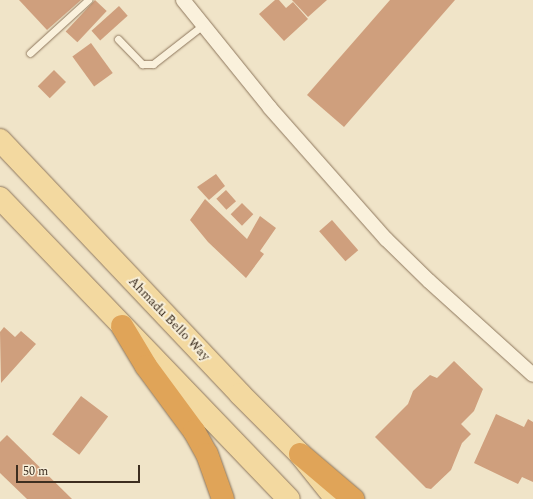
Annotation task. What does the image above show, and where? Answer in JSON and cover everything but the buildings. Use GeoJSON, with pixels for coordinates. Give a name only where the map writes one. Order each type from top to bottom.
{"type":"FeatureCollection","features":[{"type":"Feature","properties":{"kind":"highway"},"geometry":{"type":"LineString","coordinates":[[122,326],[146,366],[194,431],[207,454],[223,499]]}},
{"type":"Feature","properties":{"kind":"highway"},"geometry":{"type":"LineString","coordinates":[[300,454],[353,499]]}},
{"type":"Feature","properties":{"kind":"main road","name":"Ahmadu Bello Way"},"geometry":{"type":"LineString","coordinates":[[0,140],[240,394],[300,454],[336,499]]}},
{"type":"Feature","properties":{"kind":"main road"},"geometry":{"type":"LineString","coordinates":[[0,198],[289,499]]}},
{"type":"Feature","properties":{"kind":"street"},"geometry":{"type":"LineString","coordinates":[[183,0],[270,108],[386,239],[429,281],[533,375]]}},
{"type":"Feature","properties":{"kind":"lane"},"geometry":{"type":"LineString","coordinates":[[30,53],[88,0]]}},
{"type":"Feature","properties":{"kind":"lane"},"geometry":{"type":"LineString","coordinates":[[118,39],[142,64],[153,64],[203,25]]}}]}
